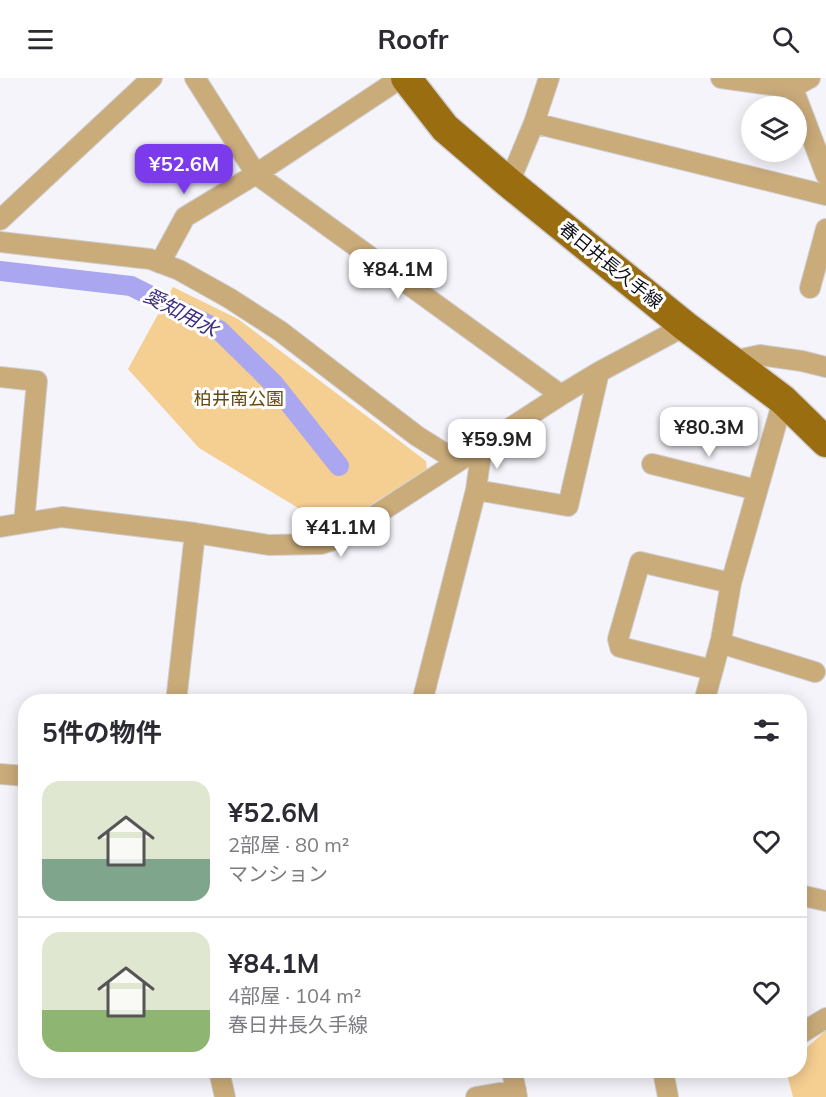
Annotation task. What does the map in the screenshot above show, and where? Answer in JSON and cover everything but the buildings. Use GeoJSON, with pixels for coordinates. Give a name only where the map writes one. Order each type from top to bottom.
{"type":"FeatureCollection","features":[{"type":"Feature","properties":{"kind":"main road","name":"春日井長久手線"},"geometry":{"type":"LineString","coordinates":[[406,78],[445,128],[685,326],[783,400],[826,442]]}},
{"type":"Feature","properties":{"kind":"street"},"geometry":{"type":"LineString","coordinates":[[0,220],[152,78]]}},
{"type":"Feature","properties":{"kind":"street"},"geometry":{"type":"LineString","coordinates":[[195,78],[256,174],[561,395]]}},
{"type":"Feature","properties":{"kind":"street"},"geometry":{"type":"LineString","coordinates":[[160,263],[185,217],[256,174],[401,78]]}},
{"type":"Feature","properties":{"kind":"street"},"geometry":{"type":"LineString","coordinates":[[509,183],[534,123],[549,78]]}},
{"type":"Feature","properties":{"kind":"street"},"geometry":{"type":"LineString","coordinates":[[721,78],[791,83],[810,78]]}},
{"type":"Feature","properties":{"kind":"street"},"geometry":{"type":"LineString","coordinates":[[791,83],[826,175]]}},
{"type":"Feature","properties":{"kind":"street"},"geometry":{"type":"LineString","coordinates":[[534,123],[826,195]]}},
{"type":"Feature","properties":{"kind":"street"},"geometry":{"type":"LineString","coordinates":[[810,288],[826,229]]}},
{"type":"Feature","properties":{"kind":"street"},"geometry":{"type":"LineString","coordinates":[[0,242],[150,259],[179,270],[229,298],[280,331],[417,436],[457,461]]}},
{"type":"Feature","properties":{"kind":"street"},"geometry":{"type":"LineString","coordinates":[[0,527],[62,517],[195,533],[269,545],[321,544],[340,538],[599,372],[685,326]]}},
{"type":"Feature","properties":{"kind":"street"},"geometry":{"type":"LineString","coordinates":[[732,361],[760,355],[826,367]]}},
{"type":"Feature","properties":{"kind":"street"},"geometry":{"type":"LineString","coordinates":[[476,490],[568,506],[599,372]]}},
{"type":"Feature","properties":{"kind":"street"},"geometry":{"type":"LineString","coordinates":[[0,377],[37,381],[24,524]]}},
{"type":"Feature","properties":{"kind":"street"},"geometry":{"type":"LineString","coordinates":[[706,694],[720,643],[731,583],[783,400]]}},
{"type":"Feature","properties":{"kind":"street"},"geometry":{"type":"LineString","coordinates":[[424,694],[476,490],[482,446]]}},
{"type":"Feature","properties":{"kind":"street"},"geometry":{"type":"LineString","coordinates":[[652,464],[757,490]]}},
{"type":"Feature","properties":{"kind":"street"},"geometry":{"type":"LineString","coordinates":[[177,694],[195,533]]}},
{"type":"Feature","properties":{"kind":"street"},"geometry":{"type":"LineString","coordinates":[[712,670],[620,647],[618,639],[640,562],[731,583]]}},
{"type":"Feature","properties":{"kind":"street"},"geometry":{"type":"LineString","coordinates":[[720,643],[815,672]]}},
{"type":"Feature","properties":{"kind":"street"},"geometry":{"type":"LineString","coordinates":[[0,774],[18,775]]}},
{"type":"Feature","properties":{"kind":"street"},"geometry":{"type":"LineString","coordinates":[[807,897],[826,901]]}},
{"type":"Feature","properties":{"kind":"street"},"geometry":{"type":"LineString","coordinates":[[807,1030],[826,1018]]}},
{"type":"Feature","properties":{"kind":"street"},"geometry":{"type":"LineString","coordinates":[[221,1078],[225,1097]]}},
{"type":"Feature","properties":{"kind":"street"},"geometry":{"type":"LineString","coordinates":[[664,1078],[668,1097]]}},
{"type":"Feature","properties":{"kind":"street"},"geometry":{"type":"LineString","coordinates":[[476,1097],[515,1086]]}},
{"type":"Feature","properties":{"kind":"green space","name":"柏井南公園"},"geometry":{"type":"Polygon","coordinates":[[[173,287],[238,319],[426,461],[427,469],[333,529],[199,448],[128,369],[173,287]]]}},
{"type":"Feature","properties":{"kind":"green space"},"geometry":{"type":"Polygon","coordinates":[[[826,1030],[826,1097],[793,1097],[788,1078],[807,1078],[807,1048],[826,1030]]]}},
{"type":"Feature","properties":{"kind":"waterway","name":"愛知用水"},"geometry":{"type":"LineString","coordinates":[[0,271],[131,286],[219,330],[274,384],[339,466]]}}]}
